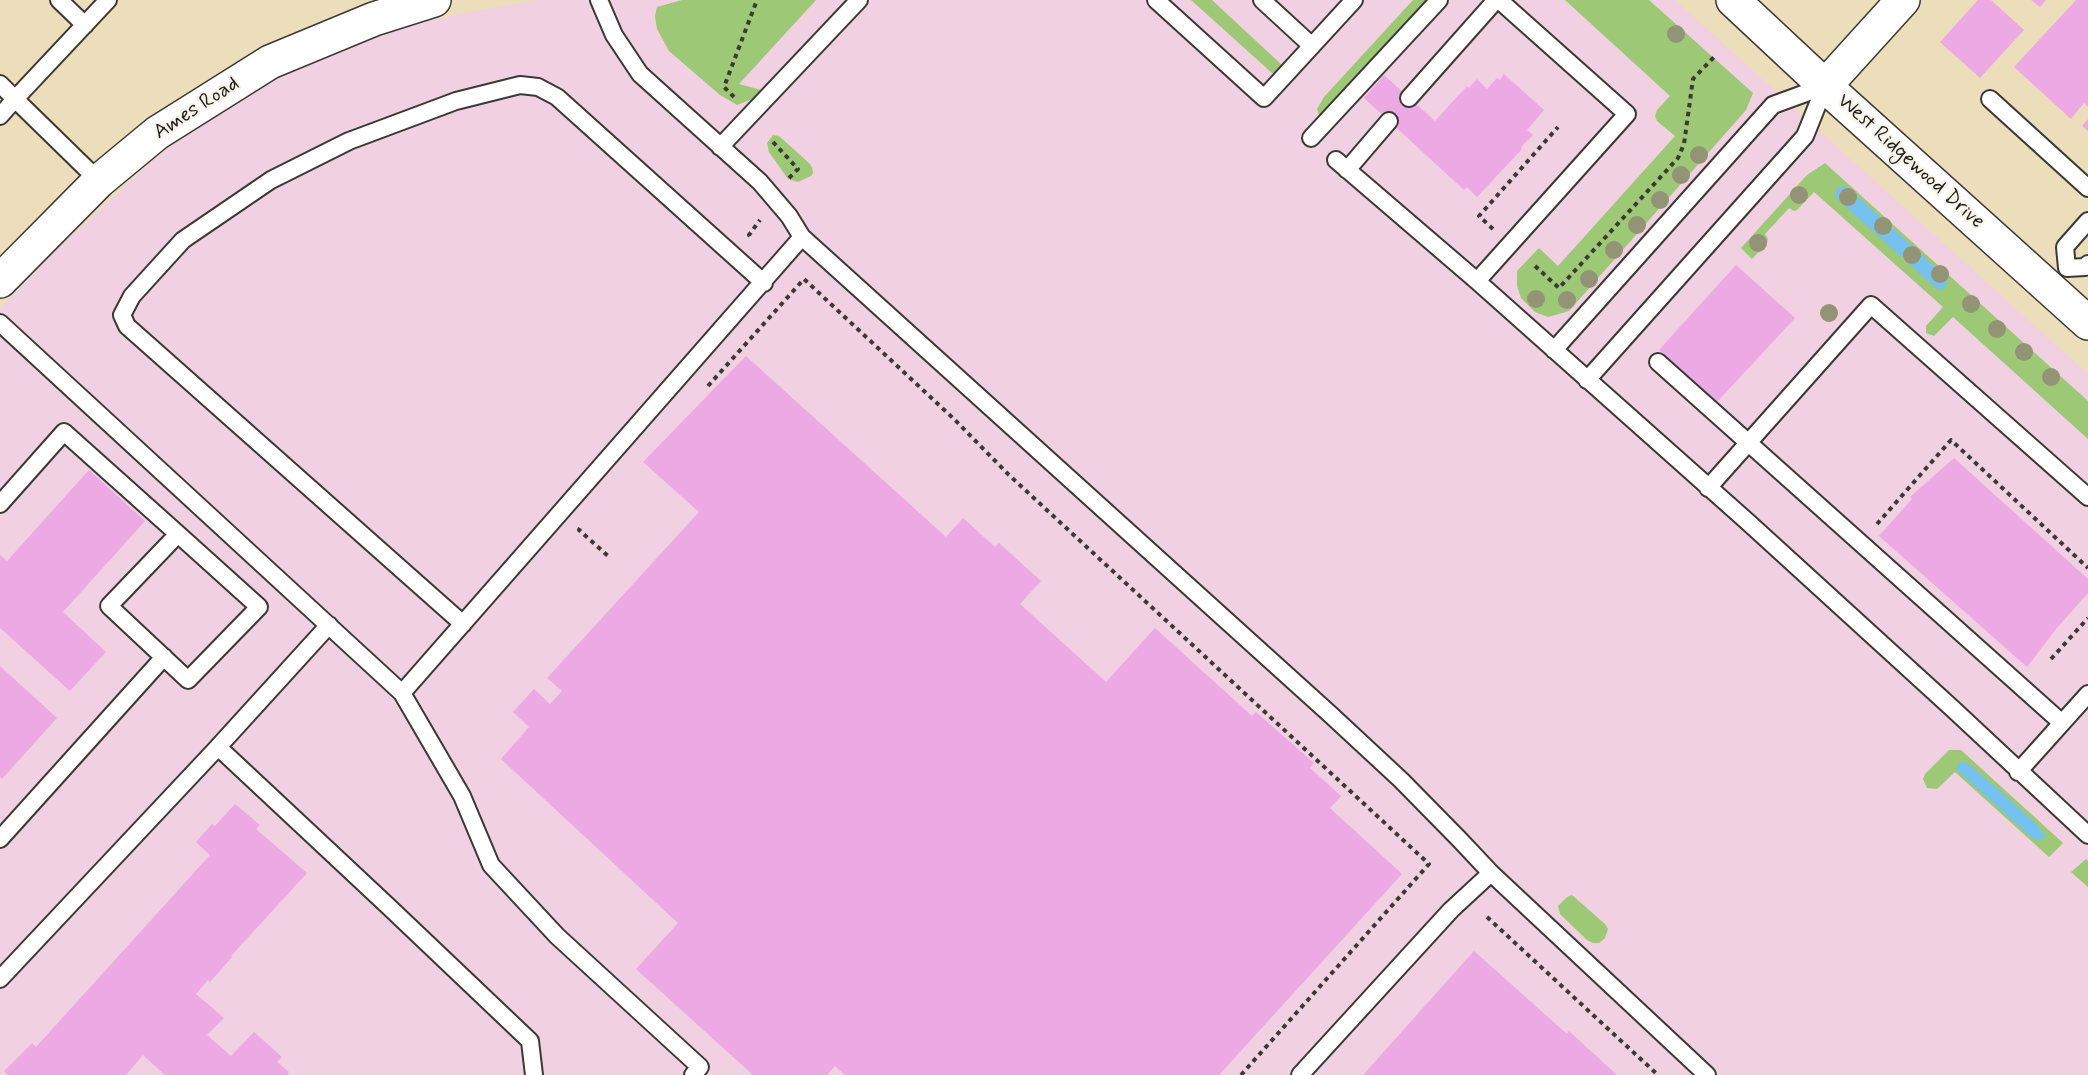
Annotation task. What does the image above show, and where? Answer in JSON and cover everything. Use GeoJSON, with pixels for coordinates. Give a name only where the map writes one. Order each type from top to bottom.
{"type":"FeatureCollection","features":[{"type":"Feature","properties":{"kind":"street","name":"Ames Road"},"geometry":{"type":"LineString","coordinates":[[0,282],[99,181],[157,133],[270,62],[374,19],[434,0]]}},
{"type":"Feature","properties":{"kind":"street","name":"West Ridgewood Drive"},"geometry":{"type":"LineString","coordinates":[[1733,0],[1825,86],[2058,277],[2088,323]]}},
{"type":"Feature","properties":{"kind":"street"},"geometry":{"type":"LineString","coordinates":[[1825,86],[1903,0]]}},
{"type":"Feature","properties":{"kind":"lane"},"geometry":{"type":"LineString","coordinates":[[59,0],[85,25]]}},
{"type":"Feature","properties":{"kind":"lane"},"geometry":{"type":"LineString","coordinates":[[0,116],[108,0]]}},
{"type":"Feature","properties":{"kind":"lane"},"geometry":{"type":"LineString","coordinates":[[598,0],[614,34],[640,74],[760,182],[789,216],[802,237],[1331,715],[1401,780],[1491,873],[1707,1075]]}},
{"type":"Feature","properties":{"kind":"lane"},"geometry":{"type":"LineString","coordinates":[[720,147],[859,0]]}},
{"type":"Feature","properties":{"kind":"lane"},"geometry":{"type":"LineString","coordinates":[[1156,0],[1264,98],[1354,0]]}},
{"type":"Feature","properties":{"kind":"lane"},"geometry":{"type":"LineString","coordinates":[[1262,0],[1312,46]]}},
{"type":"Feature","properties":{"kind":"lane"},"geometry":{"type":"LineString","coordinates":[[1311,138],[1439,0]]}},
{"type":"Feature","properties":{"kind":"lane"},"geometry":{"type":"LineString","coordinates":[[1409,98],[1498,0],[1627,114],[1477,281]]}},
{"type":"Feature","properties":{"kind":"lane"},"geometry":{"type":"LineString","coordinates":[[0,84],[99,181]]}},
{"type":"Feature","properties":{"kind":"lane"},"geometry":{"type":"LineString","coordinates":[[463,624],[127,326],[122,315],[132,296],[183,240],[271,180],[349,141],[456,100],[520,86],[538,87],[557,97],[764,283]]}},
{"type":"Feature","properties":{"kind":"lane"},"geometry":{"type":"LineString","coordinates":[[1554,350],[1773,105],[1825,86]]}},
{"type":"Feature","properties":{"kind":"lane"},"geometry":{"type":"LineString","coordinates":[[1587,380],[1805,136],[1825,86]]}},
{"type":"Feature","properties":{"kind":"lane"},"geometry":{"type":"LineString","coordinates":[[1990,99],[2088,188]]}},
{"type":"Feature","properties":{"kind":"lane"},"geometry":{"type":"LineString","coordinates":[[1389,122],[1342,165],[1477,281],[1876,638],[2088,835]]}},
{"type":"Feature","properties":{"kind":"lane"},"geometry":{"type":"LineString","coordinates":[[2058,277],[2065,247],[2088,221]]}},
{"type":"Feature","properties":{"kind":"lane"},"geometry":{"type":"LineString","coordinates":[[402,693],[802,237]]}},
{"type":"Feature","properties":{"kind":"lane"},"geometry":{"type":"LineString","coordinates":[[2058,277],[2088,264]]}},
{"type":"Feature","properties":{"kind":"lane"},"geometry":{"type":"LineString","coordinates":[[1708,488],[1871,304],[2088,497]]}},
{"type":"Feature","properties":{"kind":"lane"},"geometry":{"type":"LineString","coordinates":[[0,323],[402,693],[462,796],[490,864],[557,936],[701,1072]]}},
{"type":"Feature","properties":{"kind":"lane"},"geometry":{"type":"LineString","coordinates":[[1658,362],[2062,723]]}},
{"type":"Feature","properties":{"kind":"lane"},"geometry":{"type":"LineString","coordinates":[[0,504],[64,432],[178,534],[259,607],[188,680],[110,606],[178,534]]}},
{"type":"Feature","properties":{"kind":"lane"},"geometry":{"type":"LineString","coordinates":[[0,979],[330,625]]}},
{"type":"Feature","properties":{"kind":"lane"},"geometry":{"type":"LineString","coordinates":[[0,839],[164,657]]}},
{"type":"Feature","properties":{"kind":"lane"},"geometry":{"type":"LineString","coordinates":[[2018,772],[2088,694]]}},
{"type":"Feature","properties":{"kind":"lane"},"geometry":{"type":"LineString","coordinates":[[218,747],[530,1041],[534,1075]]}},
{"type":"Feature","properties":{"kind":"lane"},"geometry":{"type":"LineString","coordinates":[[1299,1075],[1451,910],[1491,873]]}},
{"type":"Feature","properties":{"kind":"path"},"geometry":{"type":"LineString","coordinates":[[736,100],[724,87],[757,0]]}},
{"type":"Feature","properties":{"kind":"path"},"geometry":{"type":"LineString","coordinates":[[1534,266],[1559,288],[1678,158],[1684,144],[1693,79],[1716,55]]}},
{"type":"Feature","properties":{"kind":"path"},"geometry":{"type":"LineString","coordinates":[[1494,229],[1479,216],[1558,127]]}},
{"type":"Feature","properties":{"kind":"path"},"geometry":{"type":"LineString","coordinates":[[773,142],[798,169],[788,179]]}},
{"type":"Feature","properties":{"kind":"path"},"geometry":{"type":"LineString","coordinates":[[755,241],[749,235],[760,220]]}},
{"type":"Feature","properties":{"kind":"path"},"geometry":{"type":"LineString","coordinates":[[708,387],[804,279],[954,419],[1010,475],[1430,864],[1241,1075]]}},
{"type":"Feature","properties":{"kind":"path"},"geometry":{"type":"LineString","coordinates":[[1872,530],[1951,440],[2088,568]]}},
{"type":"Feature","properties":{"kind":"path"},"geometry":{"type":"LineString","coordinates":[[587,521],[579,530],[608,556]]}},
{"type":"Feature","properties":{"kind":"path"},"geometry":{"type":"LineString","coordinates":[[2051,659],[2088,618]]}},
{"type":"Feature","properties":{"kind":"path"},"geometry":{"type":"LineString","coordinates":[[1487,917],[1658,1075]]}},
{"type":"Feature","properties":{"kind":"shaded area"},"geometry":{"type":"Polygon","coordinates":[[[536,0],[1675,0],[2088,374],[2088,1075],[0,1075],[0,308],[57,249],[155,158],[271,79],[360,41],[407,26],[536,0]]]}},
{"type":"Feature","properties":{"kind":"green space"},"geometry":{"type":"Polygon","coordinates":[[[682,0],[816,0],[739,84],[765,91],[763,95],[737,105],[720,95],[669,51],[657,29],[655,16],[657,7],[682,0]]]}},
{"type":"Feature","properties":{"kind":"green space"},"geometry":{"type":"Polygon","coordinates":[[[1191,0],[1212,0],[1283,66],[1279,75],[1272,73],[1191,0]]]}},
{"type":"Feature","properties":{"kind":"green space"},"geometry":{"type":"Polygon","coordinates":[[[1413,0],[1433,0],[1326,115],[1319,115],[1317,109],[1324,97],[1413,0]]]}},
{"type":"Feature","properties":{"kind":"green space"},"geometry":{"type":"Polygon","coordinates":[[[1565,0],[1649,0],[1753,93],[1746,110],[1569,311],[1548,317],[1535,312],[1521,298],[1517,286],[1517,271],[1539,248],[1558,266],[1675,136],[1657,121],[1655,116],[1657,110],[1670,96],[1565,0]]]}},
{"type":"Feature","properties":{"kind":"green space"},"geometry":{"type":"Polygon","coordinates":[[[773,135],[779,136],[809,163],[813,173],[811,176],[798,182],[788,179],[769,152],[767,143],[773,135]]]}},
{"type":"Feature","properties":{"kind":"green space"},"geometry":{"type":"Polygon","coordinates":[[[1825,163],[2088,401],[2088,439],[1953,317],[1934,336],[1926,333],[1926,326],[1943,307],[1814,192],[1797,210],[1789,208],[1765,234],[1768,239],[1767,243],[1752,259],[1741,248],[1807,175],[1825,163]]]}},
{"type":"Feature","properties":{"kind":"green space"},"geometry":{"type":"Polygon","coordinates":[[[1949,750],[1961,750],[2063,843],[2049,857],[1955,772],[1937,789],[1927,788],[1923,779],[1925,774],[1949,750]]]}},
{"type":"Feature","properties":{"kind":"green space"},"geometry":{"type":"Polygon","coordinates":[[[2086,859],[2088,861],[2088,887],[2071,872],[2086,859]]]}},
{"type":"Feature","properties":{"kind":"green space"},"geometry":{"type":"Polygon","coordinates":[[[1572,895],[1608,929],[1605,938],[1599,943],[1587,940],[1560,914],[1558,906],[1572,895]]]}},
{"type":"Feature","properties":{"kind":"water"},"geometry":{"type":"Polygon","coordinates":[[[1846,186],[1948,279],[1942,290],[1936,288],[1836,198],[1835,191],[1846,186]]]}},
{"type":"Feature","properties":{"kind":"water"},"geometry":{"type":"Polygon","coordinates":[[[1960,762],[1967,763],[1999,790],[2046,836],[2035,840],[2031,837],[1956,769],[1960,762]]]}},
{"type":"Feature","properties":{"kind":"building"},"geometry":{"type":"Polygon","coordinates":[[[1978,0],[1991,0],[2024,30],[1980,78],[1940,42],[1978,0]]]}},
{"type":"Feature","properties":{"kind":"building"},"geometry":{"type":"Polygon","coordinates":[[[2031,0],[2046,0],[2040,7],[2031,0]]]}},
{"type":"Feature","properties":{"kind":"building"},"geometry":{"type":"Polygon","coordinates":[[[2076,0],[2088,0],[2088,107],[2084,103],[2071,119],[2014,67],[2076,0]]]}},
{"type":"Feature","properties":{"kind":"building"},"geometry":{"type":"Polygon","coordinates":[[[1504,74],[1544,110],[1527,130],[1533,135],[1477,197],[1467,187],[1464,190],[1364,98],[1384,75],[1435,121],[1467,86],[1469,88],[1477,79],[1487,89],[1497,78],[1500,80],[1504,74]]]}},
{"type":"Feature","properties":{"kind":"building"},"geometry":{"type":"Polygon","coordinates":[[[2088,119],[2088,131],[2082,126],[2088,119]]]}},
{"type":"Feature","properties":{"kind":"building"},"geometry":{"type":"Polygon","coordinates":[[[1736,265],[1795,318],[1717,402],[1659,350],[1736,265]]]}},
{"type":"Feature","properties":{"kind":"building"},"geometry":{"type":"Polygon","coordinates":[[[746,356],[946,537],[963,518],[995,547],[999,543],[1041,581],[1020,604],[1106,682],[1155,628],[1252,716],[1256,712],[1314,763],[1310,768],[1341,796],[1330,808],[1402,874],[1219,1075],[845,1075],[835,1066],[827,1075],[753,1075],[636,969],[678,923],[501,759],[529,727],[513,712],[534,689],[550,704],[562,691],[547,678],[699,512],[643,462],[746,356]]]}},
{"type":"Feature","properties":{"kind":"building"},"geometry":{"type":"Polygon","coordinates":[[[1954,458],[2088,579],[2088,593],[2027,667],[1879,536],[1912,499],[1910,497],[1954,458]]]}},
{"type":"Feature","properties":{"kind":"building"},"geometry":{"type":"Polygon","coordinates":[[[89,470],[145,521],[63,612],[106,652],[70,691],[0,628],[0,555],[7,561],[89,470]]]}},
{"type":"Feature","properties":{"kind":"building"},"geometry":{"type":"Polygon","coordinates":[[[0,666],[57,718],[2,779],[0,777],[0,666]]]}},
{"type":"Feature","properties":{"kind":"building"},"geometry":{"type":"Polygon","coordinates":[[[235,804],[260,825],[256,829],[307,873],[210,982],[208,980],[196,994],[224,1018],[207,1035],[231,1056],[254,1032],[282,1057],[277,1062],[289,1072],[287,1075],[165,1075],[143,1055],[126,1075],[8,1075],[4,1071],[32,1043],[36,1047],[210,855],[196,842],[235,804]]]}},
{"type":"Feature","properties":{"kind":"building"},"geometry":{"type":"Polygon","coordinates":[[[1474,951],[1567,1034],[1569,1031],[1617,1075],[1363,1075],[1474,951]]]}}]}
